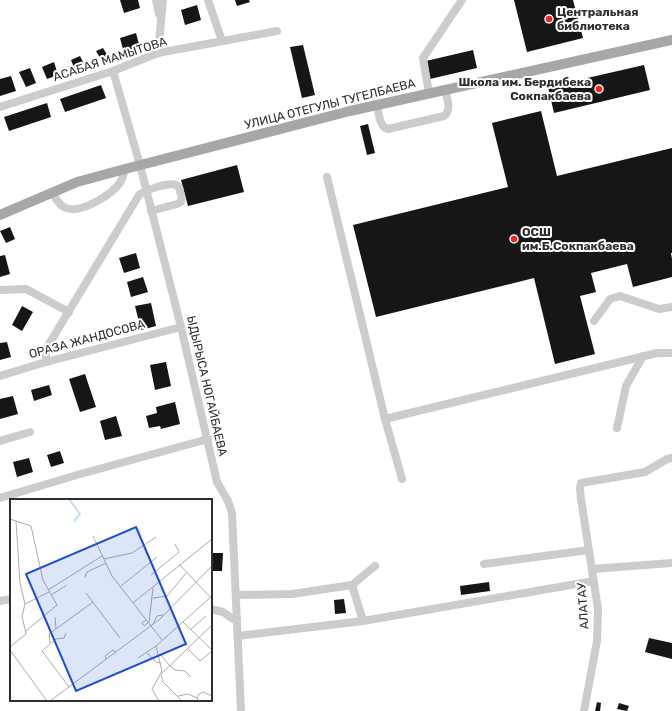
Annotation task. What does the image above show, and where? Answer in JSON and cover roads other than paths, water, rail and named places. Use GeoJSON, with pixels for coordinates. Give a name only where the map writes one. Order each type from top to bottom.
{"type":"FeatureCollection","features":[{"type":"Feature","properties":{"kind":"main road","name":"УЛИЦА ОТЕГУЛЫ ТУГЕЛБАЕВА"},"geometry":{"type":"LineString","coordinates":[[0,215],[77,182],[140,165],[377,105],[672,40]]}},
{"type":"Feature","properties":{"kind":"street"},"geometry":{"type":"LineString","coordinates":[[156,0],[161,21]]}},
{"type":"Feature","properties":{"kind":"street"},"geometry":{"type":"LineString","coordinates":[[158,53],[163,0]]}},
{"type":"Feature","properties":{"kind":"street"},"geometry":{"type":"LineString","coordinates":[[208,0],[222,41]]}},
{"type":"Feature","properties":{"kind":"street"},"geometry":{"type":"LineString","coordinates":[[430,93],[424,58],[462,0]]}},
{"type":"Feature","properties":{"kind":"street","name":"АСАБАЯ МАМЫТОВА"},"geometry":{"type":"LineString","coordinates":[[0,107],[113,71],[158,53],[277,31]]}},
{"type":"Feature","properties":{"kind":"street","name":"ЫДЫРЫСА НОГАЙБАЕВА"},"geometry":{"type":"LineString","coordinates":[[113,71],[140,165],[181,327],[208,439],[216,482],[228,501],[232,513],[241,711]]}},
{"type":"Feature","properties":{"kind":"street"},"geometry":{"type":"LineString","coordinates":[[377,105],[381,125],[388,129],[444,116],[449,110],[445,90]]}},
{"type":"Feature","properties":{"kind":"street"},"geometry":{"type":"LineString","coordinates":[[52,192],[63,207],[70,209],[88,206],[111,192],[121,182],[125,169]]}},
{"type":"Feature","properties":{"kind":"street"},"geometry":{"type":"LineString","coordinates":[[327,177],[385,419],[402,479]]}},
{"type":"Feature","properties":{"kind":"street"},"geometry":{"type":"LineString","coordinates":[[46,362],[46,349],[139,194],[146,190],[172,184],[179,187],[182,199],[181,202],[151,211]]}},
{"type":"Feature","properties":{"kind":"street"},"geometry":{"type":"LineString","coordinates":[[0,290],[26,289],[69,312]]}},
{"type":"Feature","properties":{"kind":"street"},"geometry":{"type":"LineString","coordinates":[[594,321],[610,299],[620,296],[659,309],[672,307]]}},
{"type":"Feature","properties":{"kind":"street","name":"ОРАЗА ЖАНДОСОВА"},"geometry":{"type":"LineString","coordinates":[[0,376],[46,362],[181,327]]}},
{"type":"Feature","properties":{"kind":"street"},"geometry":{"type":"LineString","coordinates":[[385,419],[643,356],[657,353],[672,353]]}},
{"type":"Feature","properties":{"kind":"street"},"geometry":{"type":"LineString","coordinates":[[617,428],[626,386],[643,356]]}},
{"type":"Feature","properties":{"kind":"street"},"geometry":{"type":"LineString","coordinates":[[0,441],[30,432]]}},
{"type":"Feature","properties":{"kind":"street"},"geometry":{"type":"LineString","coordinates":[[0,498],[208,439]]}},
{"type":"Feature","properties":{"kind":"street","name":"АЛАТАУ"},"geometry":{"type":"LineString","coordinates":[[584,711],[597,641],[598,610],[580,499],[581,483],[645,472],[667,459],[672,458]]}},
{"type":"Feature","properties":{"kind":"street"},"geometry":{"type":"LineString","coordinates":[[484,564],[589,550]]}},
{"type":"Feature","properties":{"kind":"street"},"geometry":{"type":"LineString","coordinates":[[592,569],[672,563]]}},
{"type":"Feature","properties":{"kind":"street"},"geometry":{"type":"LineString","coordinates":[[236,595],[292,594],[352,585],[375,566]]}},
{"type":"Feature","properties":{"kind":"street"},"geometry":{"type":"LineString","coordinates":[[238,636],[363,621],[594,581]]}},
{"type":"Feature","properties":{"kind":"street"},"geometry":{"type":"LineString","coordinates":[[352,585],[363,621]]}},
{"type":"Feature","properties":{"kind":"street"},"geometry":{"type":"LineString","coordinates":[[0,601],[10,599]]}},
{"type":"Feature","properties":{"kind":"street"},"geometry":{"type":"LineString","coordinates":[[212,610],[222,612],[237,620]]}},
{"type":"Feature","properties":{"kind":"place","name":"Центральная библиотека"},"geometry":{"type":"Point","coordinates":[549,19]}},
{"type":"Feature","properties":{"kind":"place","name":"Школа им. Бердибека Сокпакбаева"},"geometry":{"type":"Point","coordinates":[599,89]}},
{"type":"Feature","properties":{"kind":"place","name":"ОСШ им.Б.Сокпакбаева"},"geometry":{"type":"Point","coordinates":[514,239]}}]}
